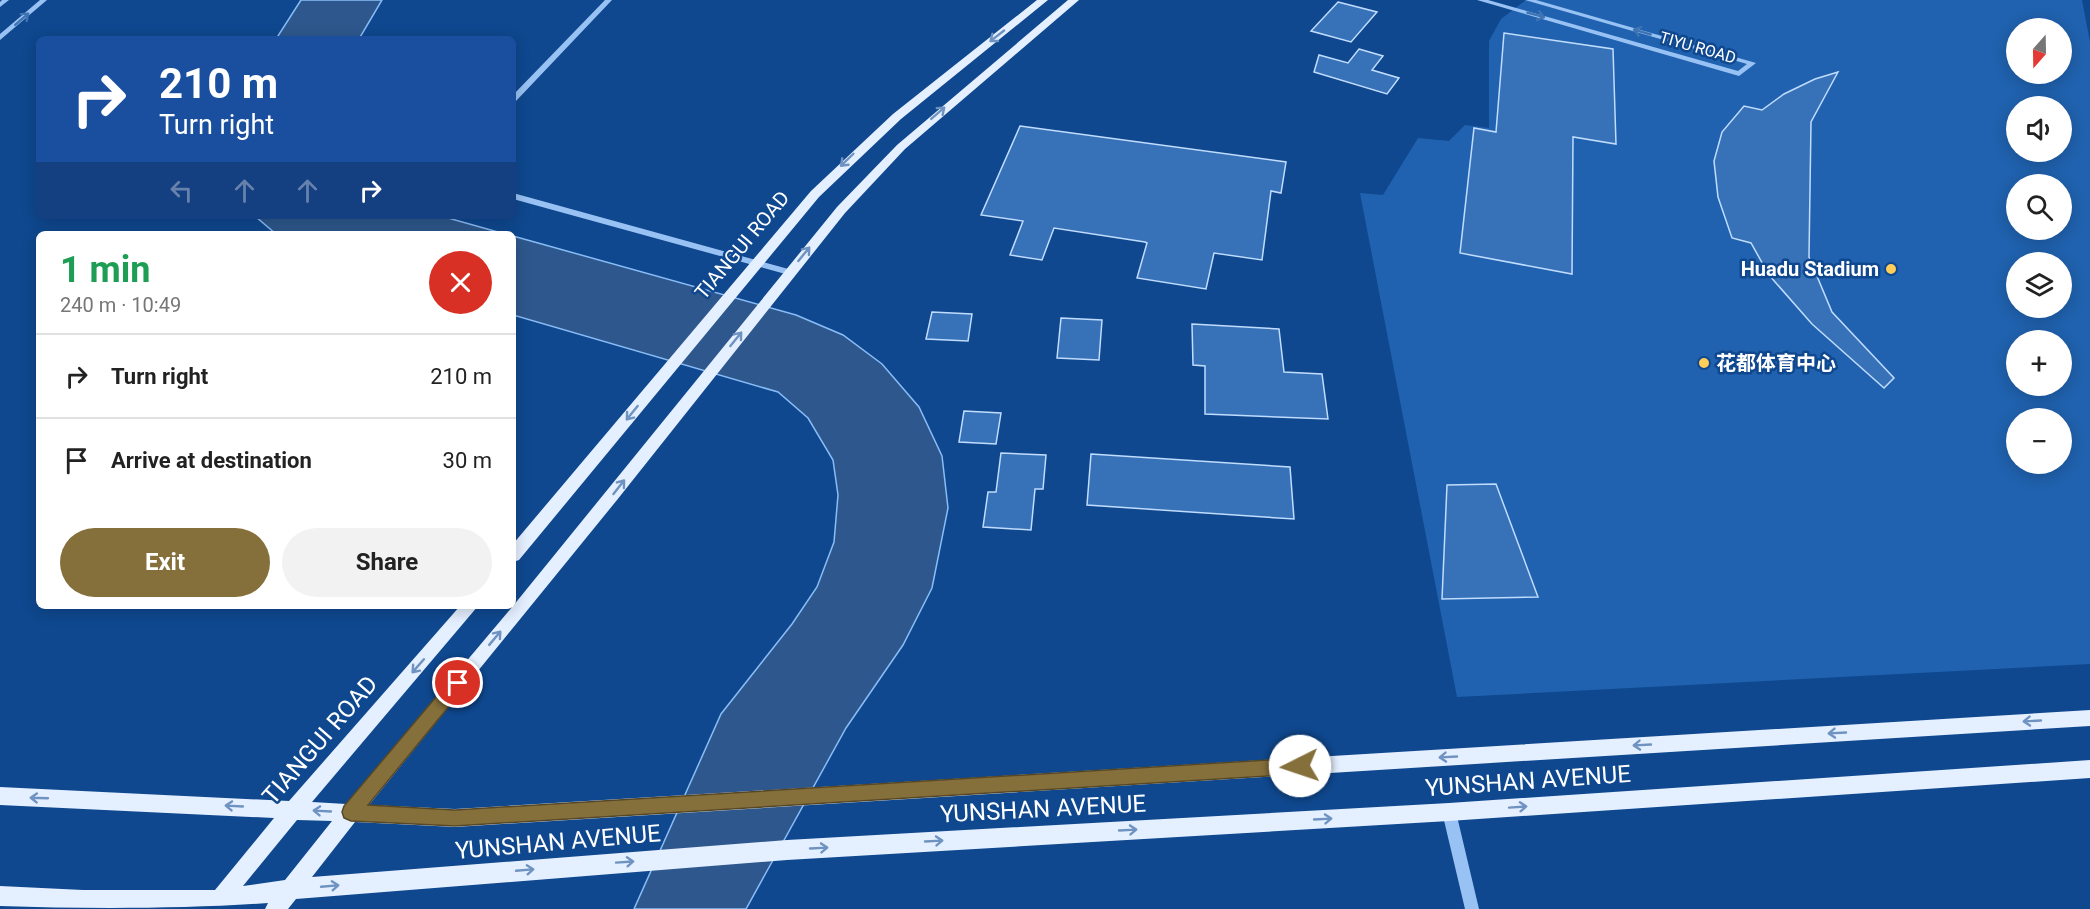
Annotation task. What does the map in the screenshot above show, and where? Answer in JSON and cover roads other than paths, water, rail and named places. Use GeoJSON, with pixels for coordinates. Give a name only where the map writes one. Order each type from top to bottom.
{"type":"FeatureCollection","features":[{"type":"Feature","properties":{"kind":"main road","name":"TIANGUI ROAD"},"geometry":{"type":"LineString","coordinates":[[516,551],[796,214],[859,149],[906,108],[1043,0]]}},
{"type":"Feature","properties":{"kind":"main road"},"geometry":{"type":"LineString","coordinates":[[275,909],[351,812],[547,576],[841,210],[901,147],[1074,0]]}},
{"type":"Feature","properties":{"kind":"main road","name":"TIANGUI ROAD"},"geometry":{"type":"LineString","coordinates":[[215,905],[293,810],[467,609]]}},
{"type":"Feature","properties":{"kind":"main road","name":"YUNSHAN AVENUE"},"geometry":{"type":"LineString","coordinates":[[0,796],[455,818],[2090,718]]}},
{"type":"Feature","properties":{"kind":"main road","name":"YUNSHAN AVENUE"},"geometry":{"type":"LineString","coordinates":[[0,896],[215,905],[291,889],[875,844],[1449,812],[2090,769]]}},
{"type":"Feature","properties":{"kind":"street"},"geometry":{"type":"LineString","coordinates":[[0,5],[6,0]]}},
{"type":"Feature","properties":{"kind":"street"},"geometry":{"type":"LineString","coordinates":[[0,38],[44,0]]}},
{"type":"Feature","properties":{"kind":"street"},"geometry":{"type":"LineString","coordinates":[[516,96],[609,0]]}},
{"type":"Feature","properties":{"kind":"street","name":"TIYU ROAD"},"geometry":{"type":"LineString","coordinates":[[1480,0],[1739,74],[1752,63],[1528,0]]}},
{"type":"Feature","properties":{"kind":"street"},"geometry":{"type":"LineString","coordinates":[[516,197],[789,272]]}},
{"type":"Feature","properties":{"kind":"street"},"geometry":{"type":"LineString","coordinates":[[1449,812],[1472,909]]}},
{"type":"Feature","properties":{"kind":"place","name":"Huadu Stadium"},"geometry":{"type":"Point","coordinates":[1891,269]}},
{"type":"Feature","properties":{"kind":"place","name":"花都体育中心"},"geometry":{"type":"Point","coordinates":[1704,363]}}]}
